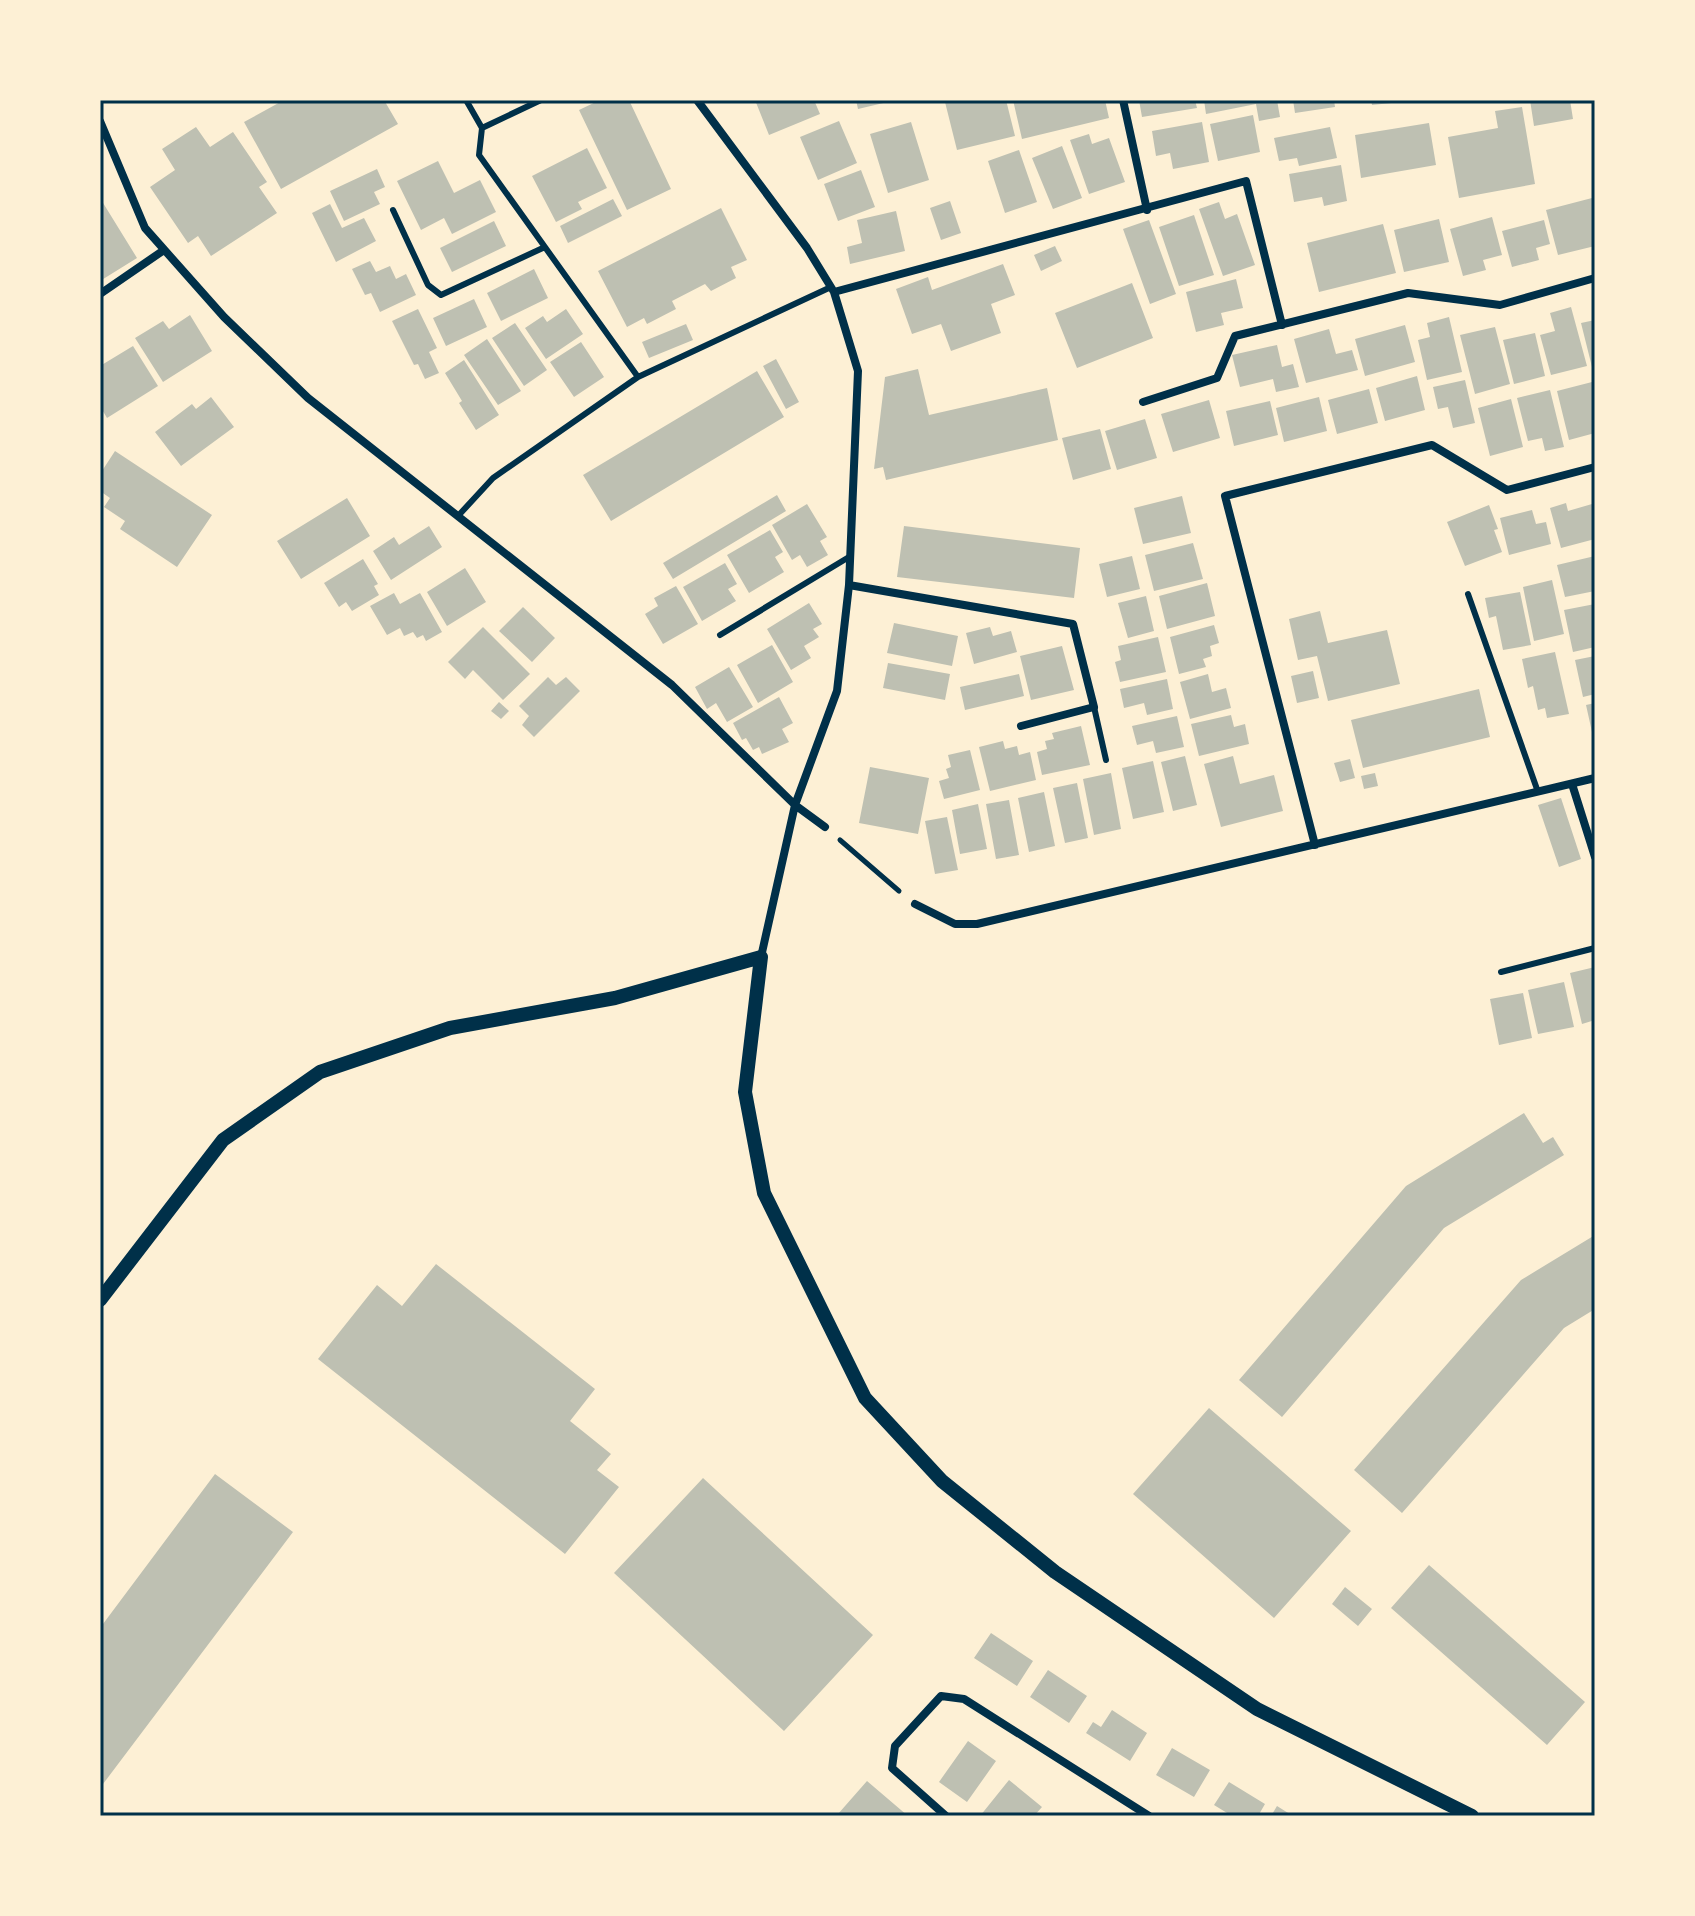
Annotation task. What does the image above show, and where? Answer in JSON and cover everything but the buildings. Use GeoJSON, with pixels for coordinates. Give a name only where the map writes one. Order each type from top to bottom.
{"type":"FeatureCollection","features":[{"type":"Feature","properties":{"kind":"street"},"geometry":{"type":"LineString","coordinates":[[697,100],[807,248],[832,290],[858,371],[849,585],[837,691],[795,805],[761,957],[745,1092],[764,1193],[865,1398],[942,1481],[1055,1572],[1257,1709],[1472,1816]]}},
{"type":"Feature","properties":{"kind":"street"},"geometry":{"type":"LineString","coordinates":[[1123,100],[1147,210]]}},
{"type":"Feature","properties":{"kind":"street"},"geometry":{"type":"LineString","coordinates":[[100,121],[145,228],[224,317],[308,398],[672,685],[795,805],[825,827]]}},
{"type":"Feature","properties":{"kind":"street"},"geometry":{"type":"LineString","coordinates":[[832,290],[1147,210],[1246,181],[1282,325]]}},
{"type":"Feature","properties":{"kind":"street"},"geometry":{"type":"LineString","coordinates":[[100,294],[164,250]]}},
{"type":"Feature","properties":{"kind":"street"},"geometry":{"type":"LineString","coordinates":[[1143,402],[1217,378],[1235,336],[1408,293],[1500,305],[1595,278]]}},
{"type":"Feature","properties":{"kind":"street"},"geometry":{"type":"LineString","coordinates":[[1315,845],[1225,496],[1432,445],[1507,490],[1595,467]]}},
{"type":"Feature","properties":{"kind":"street"},"geometry":{"type":"LineString","coordinates":[[849,585],[1073,624],[1094,707],[1021,726]]}},
{"type":"Feature","properties":{"kind":"street"},"geometry":{"type":"LineString","coordinates":[[915,904],[955,924],[977,924],[1595,778]]}},
{"type":"Feature","properties":{"kind":"street"},"geometry":{"type":"LineString","coordinates":[[1572,784],[1595,857]]}},
{"type":"Feature","properties":{"kind":"street"},"geometry":{"type":"LineString","coordinates":[[100,1300],[223,1140],[320,1072],[450,1028],[615,998],[761,957]]}},
{"type":"Feature","properties":{"kind":"street"},"geometry":{"type":"LineString","coordinates":[[944,1816],[892,1768],[895,1746],[941,1696],[964,1699],[1149,1816]]}},
{"type":"Feature","properties":{"kind":"lane"},"geometry":{"type":"LineString","coordinates":[[466,100],[482,128],[479,155],[638,377]]}},
{"type":"Feature","properties":{"kind":"lane"},"geometry":{"type":"LineString","coordinates":[[482,128],[541,100]]}},
{"type":"Feature","properties":{"kind":"lane"},"geometry":{"type":"LineString","coordinates":[[393,210],[428,285],[441,295],[545,247]]}},
{"type":"Feature","properties":{"kind":"lane"},"geometry":{"type":"LineString","coordinates":[[458,516],[493,478],[638,377],[832,290]]}},
{"type":"Feature","properties":{"kind":"lane"},"geometry":{"type":"LineString","coordinates":[[720,635],[849,557]]}},
{"type":"Feature","properties":{"kind":"lane"},"geometry":{"type":"LineString","coordinates":[[1468,594],[1538,792]]}},
{"type":"Feature","properties":{"kind":"lane"},"geometry":{"type":"LineString","coordinates":[[1094,707],[1106,760]]}},
{"type":"Feature","properties":{"kind":"lane"},"geometry":{"type":"LineString","coordinates":[[1501,972],[1595,948]]}},
{"type":"Feature","properties":{"kind":"path"},"geometry":{"type":"LineString","coordinates":[[825,827],[915,904]]}}]}
